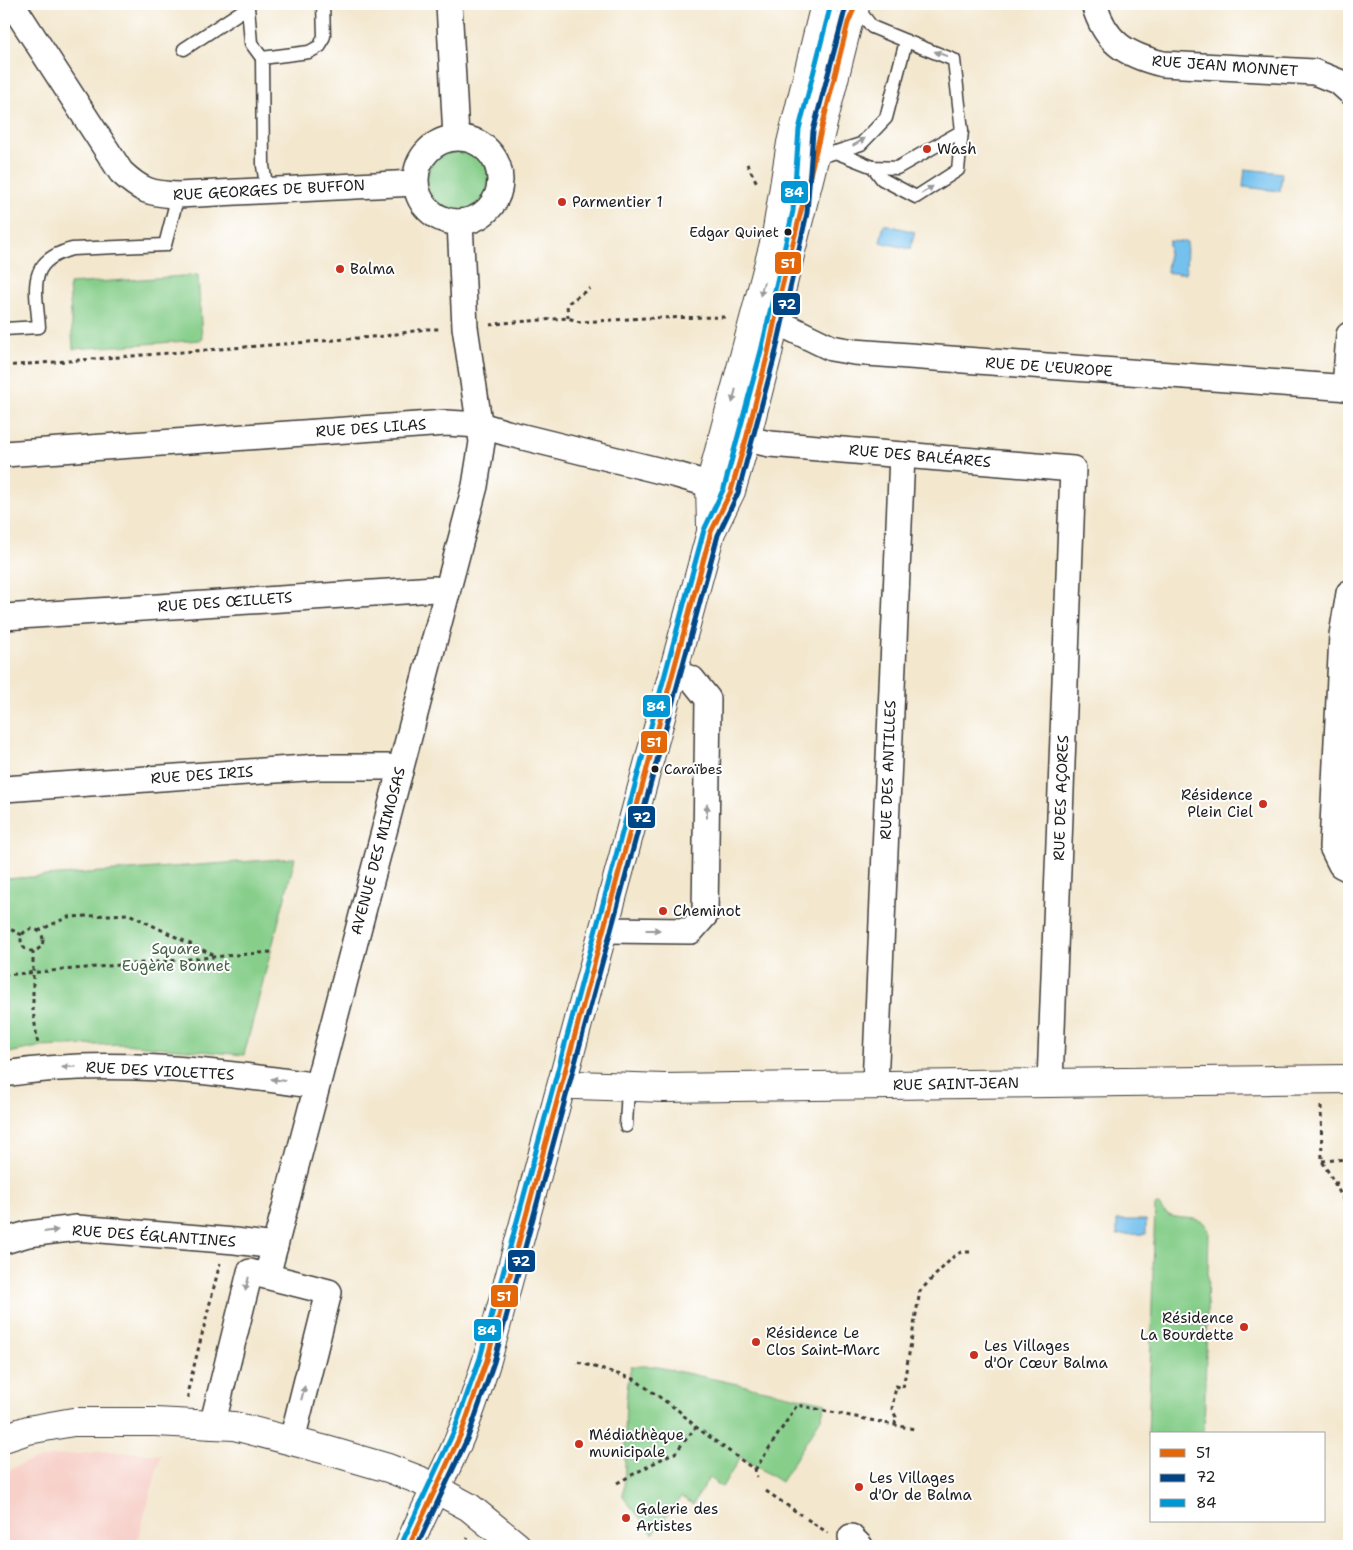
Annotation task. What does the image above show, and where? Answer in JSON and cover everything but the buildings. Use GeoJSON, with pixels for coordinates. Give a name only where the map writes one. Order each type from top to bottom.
{"type":"FeatureCollection","features":[{"type":"Feature","properties":{"kind":"main road"},"geometry":{"type":"LineString","coordinates":[[409,1546],[418,1522],[436,1490],[457,1444],[487,1360],[604,930],[735,437],[754,320],[776,236],[791,143],[825,4]]}},
{"type":"Feature","properties":{"kind":"main road"},"geometry":{"type":"LineString","coordinates":[[754,320],[781,291],[800,212],[825,155],[850,4]]}},
{"type":"Feature","properties":{"kind":"main road","name":"RUE SAINT-JEAN"},"geometry":{"type":"LineString","coordinates":[[563,1081],[576,1085],[664,1088],[1349,1079]]}},
{"type":"Feature","properties":{"kind":"main road"},"geometry":{"type":"LineString","coordinates":[[4,1438],[28,1430],[73,1422],[120,1421],[234,1426],[292,1440],[402,1473],[468,1507],[514,1545]]}},
{"type":"Feature","properties":{"kind":"street","name":"RUE GEORGES DE BUFFON"},"geometry":{"type":"LineString","coordinates":[[12,4],[121,172],[134,184],[146,190],[160,194],[178,195],[415,183]]}},
{"type":"Feature","properties":{"kind":"street"},"geometry":{"type":"LineString","coordinates":[[449,4],[456,137]]}},
{"type":"Feature","properties":{"kind":"street","name":"RUE JEAN MONNET"},"geometry":{"type":"LineString","coordinates":[[1094,4],[1099,19],[1110,37],[1122,48],[1142,59],[1162,64],[1314,72],[1339,82],[1349,91]]}},
{"type":"Feature","properties":{"kind":"street"},"geometry":{"type":"LineString","coordinates":[[456,137],[477,141],[486,148],[498,165],[500,176],[499,190],[494,202],[485,213],[473,220],[460,222],[444,220],[429,212],[419,198],[415,183],[416,169],[430,146],[442,140],[456,137]]}},
{"type":"Feature","properties":{"kind":"street","name":"AVENUE DES MIMOSAS"},"geometry":{"type":"LineString","coordinates":[[267,1276],[475,486],[482,442],[465,327],[460,222]]}},
{"type":"Feature","properties":{"kind":"street","name":"RUE DE L'EUROPE"},"geometry":{"type":"LineString","coordinates":[[754,320],[790,328],[831,348],[854,352],[1347,388]]}},
{"type":"Feature","properties":{"kind":"street"},"geometry":{"type":"LineString","coordinates":[[1347,388],[1349,335]]}},
{"type":"Feature","properties":{"kind":"street","name":"RUE DES LILAS"},"geometry":{"type":"LineString","coordinates":[[4,454],[446,422],[480,425],[720,488]]}},
{"type":"Feature","properties":{"kind":"street","name":"RUE DES BALÉARES"},"geometry":{"type":"LineString","coordinates":[[735,437],[760,443],[1072,469],[1071,512]]}},
{"type":"Feature","properties":{"kind":"street","name":"RUE DES ANTILLES"},"geometry":{"type":"LineString","coordinates":[[875,1085],[902,455]]}},
{"type":"Feature","properties":{"kind":"street","name":"RUE DES AÇORES"},"geometry":{"type":"LineString","coordinates":[[1050,1083],[1071,512]]}},
{"type":"Feature","properties":{"kind":"street","name":"RUE DES ŒILLETS"},"geometry":{"type":"LineString","coordinates":[[4,617],[435,589],[447,592]]}},
{"type":"Feature","properties":{"kind":"street"},"geometry":{"type":"LineString","coordinates":[[1349,593],[1342,635],[1332,847],[1341,865],[1349,869]]}},
{"type":"Feature","properties":{"kind":"street"},"geometry":{"type":"LineString","coordinates":[[604,930],[691,930],[705,914],[708,699],[692,679],[673,673]]}},
{"type":"Feature","properties":{"kind":"street","name":"RUE DES IRIS"},"geometry":{"type":"LineString","coordinates":[[4,789],[319,767],[388,767],[400,771]]}},
{"type":"Feature","properties":{"kind":"street","name":"RUE DES VIOLETTES"},"geometry":{"type":"LineString","coordinates":[[4,1074],[38,1068],[93,1065],[142,1067],[225,1073],[316,1087]]}},
{"type":"Feature","properties":{"kind":"street","name":"RUE DES ÉGLANTINES"},"geometry":{"type":"LineString","coordinates":[[4,1241],[28,1234],[77,1228],[275,1246]]}},
{"type":"Feature","properties":{"kind":"street"},"geometry":{"type":"LineString","coordinates":[[199,1425],[250,1272],[329,1292],[292,1440]]}},
{"type":"Feature","properties":{"kind":"lane"},"geometry":{"type":"LineString","coordinates":[[262,58],[310,52],[320,46],[324,36],[323,4]]}},
{"type":"Feature","properties":{"kind":"lane"},"geometry":{"type":"LineString","coordinates":[[800,212],[806,130],[850,4],[872,27],[954,60],[962,131],[958,170],[916,197],[882,180],[873,167]]}},
{"type":"Feature","properties":{"kind":"lane"},"geometry":{"type":"LineString","coordinates":[[184,49],[247,5],[251,44],[262,58],[263,166],[267,190]]}},
{"type":"Feature","properties":{"kind":"lane"},"geometry":{"type":"LineString","coordinates":[[825,155],[860,144],[886,118],[906,41]]}},
{"type":"Feature","properties":{"kind":"lane"},"geometry":{"type":"LineString","coordinates":[[825,155],[873,167],[897,168],[962,131]]}},
{"type":"Feature","properties":{"kind":"lane"},"geometry":{"type":"LineString","coordinates":[[4,329],[39,327],[36,280],[43,264],[61,252],[72,249],[165,245],[178,195]]}},
{"type":"Feature","properties":{"kind":"lane"},"geometry":{"type":"LineString","coordinates":[[626,1126],[628,1087]]}},
{"type":"Feature","properties":{"kind":"path"},"geometry":{"type":"LineString","coordinates":[[568,318],[566,304],[590,288]]}},
{"type":"Feature","properties":{"kind":"path"},"geometry":{"type":"LineString","coordinates":[[4,366],[385,336],[426,329],[568,318],[580,322],[645,318],[754,320]]}},
{"type":"Feature","properties":{"kind":"path"},"geometry":{"type":"LineString","coordinates":[[38,931],[68,918],[129,914],[216,956]]}},
{"type":"Feature","properties":{"kind":"path"},"geometry":{"type":"LineString","coordinates":[[4,926],[22,935]]}},
{"type":"Feature","properties":{"kind":"path"},"geometry":{"type":"LineString","coordinates":[[31,929],[38,931],[43,938],[40,948],[30,951],[24,948],[21,941],[22,935],[31,929]]}},
{"type":"Feature","properties":{"kind":"path"},"geometry":{"type":"LineString","coordinates":[[33,951],[33,1011],[38,1047]]}},
{"type":"Feature","properties":{"kind":"path"},"geometry":{"type":"LineString","coordinates":[[4,975],[271,952]]}},
{"type":"Feature","properties":{"kind":"path"},"geometry":{"type":"LineString","coordinates":[[1321,1080],[1322,1161],[1349,1208]]}},
{"type":"Feature","properties":{"kind":"path"},"geometry":{"type":"LineString","coordinates":[[1322,1161],[1349,1159]]}},
{"type":"Feature","properties":{"kind":"path"},"geometry":{"type":"LineString","coordinates":[[1334,1183],[1349,1183]]}},
{"type":"Feature","properties":{"kind":"path"},"geometry":{"type":"LineString","coordinates":[[199,1425],[188,1390],[223,1253],[235,1241]]}},
{"type":"Feature","properties":{"kind":"path"},"geometry":{"type":"LineString","coordinates":[[895,1425],[896,1417],[892,1409],[896,1386],[903,1388],[920,1291],[954,1256],[961,1252],[973,1252]]}},
{"type":"Feature","properties":{"kind":"path"},"geometry":{"type":"LineString","coordinates":[[578,1362],[634,1379],[755,1470],[757,1478]]}},
{"type":"Feature","properties":{"kind":"path"},"geometry":{"type":"LineString","coordinates":[[755,1470],[797,1405],[914,1429]]}},
{"type":"Feature","properties":{"kind":"path"},"geometry":{"type":"LineString","coordinates":[[617,1482],[669,1454],[675,1453],[696,1427]]}},
{"type":"Feature","properties":{"kind":"path"},"geometry":{"type":"LineString","coordinates":[[766,1491],[801,1515]]}},
{"type":"Feature","properties":{"kind":"path"},"geometry":{"type":"LineString","coordinates":[[807,1519],[846,1541]]}},
{"type":"Feature","properties":{"kind":"shaded area"},"geometry":{"type":"Polygon","coordinates":[[[109,1451],[161,1455],[136,1546],[4,1546],[4,1472],[24,1463],[52,1456],[109,1451]]]}},
{"type":"Feature","properties":{"kind":"green space"},"geometry":{"type":"Polygon","coordinates":[[[458,149],[470,152],[480,158],[486,168],[489,180],[486,192],[480,202],[470,208],[458,211],[446,208],[436,202],[430,192],[427,180],[430,168],[436,158],[446,152],[458,149]]]}},
{"type":"Feature","properties":{"kind":"green space"},"geometry":{"type":"Polygon","coordinates":[[[198,275],[202,340],[73,349],[69,284],[198,275]]]}},
{"type":"Feature","properties":{"kind":"green space","name":"Square Eugène Bonnet"},"geometry":{"type":"Polygon","coordinates":[[[295,858],[244,1055],[123,1044],[38,1047],[4,1054],[4,879],[295,858]]]}},
{"type":"Feature","properties":{"kind":"green space"},"geometry":{"type":"Polygon","coordinates":[[[1155,1205],[1159,1205],[1170,1216],[1199,1220],[1205,1224],[1209,1231],[1204,1432],[1150,1432],[1150,1437],[1148,1436],[1155,1205]]]}},
{"type":"Feature","properties":{"kind":"green space"},"geometry":{"type":"Polygon","coordinates":[[[631,1366],[653,1366],[826,1403],[821,1418],[781,1482],[741,1457],[722,1487],[709,1478],[693,1504],[681,1497],[653,1534],[623,1497],[625,1415],[631,1366]]]}},
{"type":"Feature","properties":{"kind":"water"},"geometry":{"type":"Polygon","coordinates":[[[1245,169],[1282,173],[1280,191],[1243,187],[1245,169]]]}},
{"type":"Feature","properties":{"kind":"water"},"geometry":{"type":"Polygon","coordinates":[[[884,224],[915,232],[910,249],[880,242],[884,224]]]}},
{"type":"Feature","properties":{"kind":"water"},"geometry":{"type":"Polygon","coordinates":[[[1169,241],[1187,242],[1186,273],[1167,273],[1169,241]]]}},
{"type":"Feature","properties":{"kind":"water"},"geometry":{"type":"Polygon","coordinates":[[[1117,1220],[1146,1220],[1146,1234],[1117,1235],[1117,1220]]]}},
{"type":"Feature","properties":{"kind":"transit line","name":"84"},"geometry":{"type":"LineString","coordinates":[[402,1543],[454,1431],[480,1358],[704,530],[724,488],[761,351],[793,211],[799,129],[831,4]]}},
{"type":"Feature","properties":{"kind":"transit line","name":"51"},"geometry":{"type":"LineString","coordinates":[[409,1546],[461,1434],[487,1360],[711,532],[731,491],[746,439],[848,23],[856,4]]}},
{"type":"Feature","properties":{"kind":"transit line","name":"72"},"geometry":{"type":"LineString","coordinates":[[417,1546],[468,1437],[494,1362],[718,535],[738,493],[775,355],[807,213],[813,131],[846,6]]}},
{"type":"Feature","properties":{"kind":"place","name":"Wash"},"geometry":{"type":"Point","coordinates":[927,149]}},
{"type":"Feature","properties":{"kind":"place","name":"Parmentier 1"},"geometry":{"type":"Point","coordinates":[562,202]}},
{"type":"Feature","properties":{"kind":"place","name":"Edgar Quinet"},"geometry":{"type":"Point","coordinates":[788,232]}},
{"type":"Feature","properties":{"kind":"place","name":"Balma"},"geometry":{"type":"Point","coordinates":[340,269]}},
{"type":"Feature","properties":{"kind":"place","name":"Caraïbes"},"geometry":{"type":"Point","coordinates":[655,769]}},
{"type":"Feature","properties":{"kind":"place","name":"Résidence Plein Ciel"},"geometry":{"type":"Point","coordinates":[1263,804]}},
{"type":"Feature","properties":{"kind":"place","name":"Cheminot"},"geometry":{"type":"Point","coordinates":[663,911]}},
{"type":"Feature","properties":{"kind":"place","name":"Résidence La Bourdette"},"geometry":{"type":"Point","coordinates":[1244,1327]}},
{"type":"Feature","properties":{"kind":"place","name":"Résidence Le Clos Saint-Marc"},"geometry":{"type":"Point","coordinates":[756,1342]}},
{"type":"Feature","properties":{"kind":"place","name":"Les Villages d'Or Cœur Balma"},"geometry":{"type":"Point","coordinates":[974,1355]}},
{"type":"Feature","properties":{"kind":"place","name":"Médiathèque municipale"},"geometry":{"type":"Point","coordinates":[579,1444]}},
{"type":"Feature","properties":{"kind":"place","name":"Les Villages d'Or de Balma"},"geometry":{"type":"Point","coordinates":[859,1487]}},
{"type":"Feature","properties":{"kind":"place","name":"Galerie des Artistes"},"geometry":{"type":"Point","coordinates":[626,1518]}}]}
